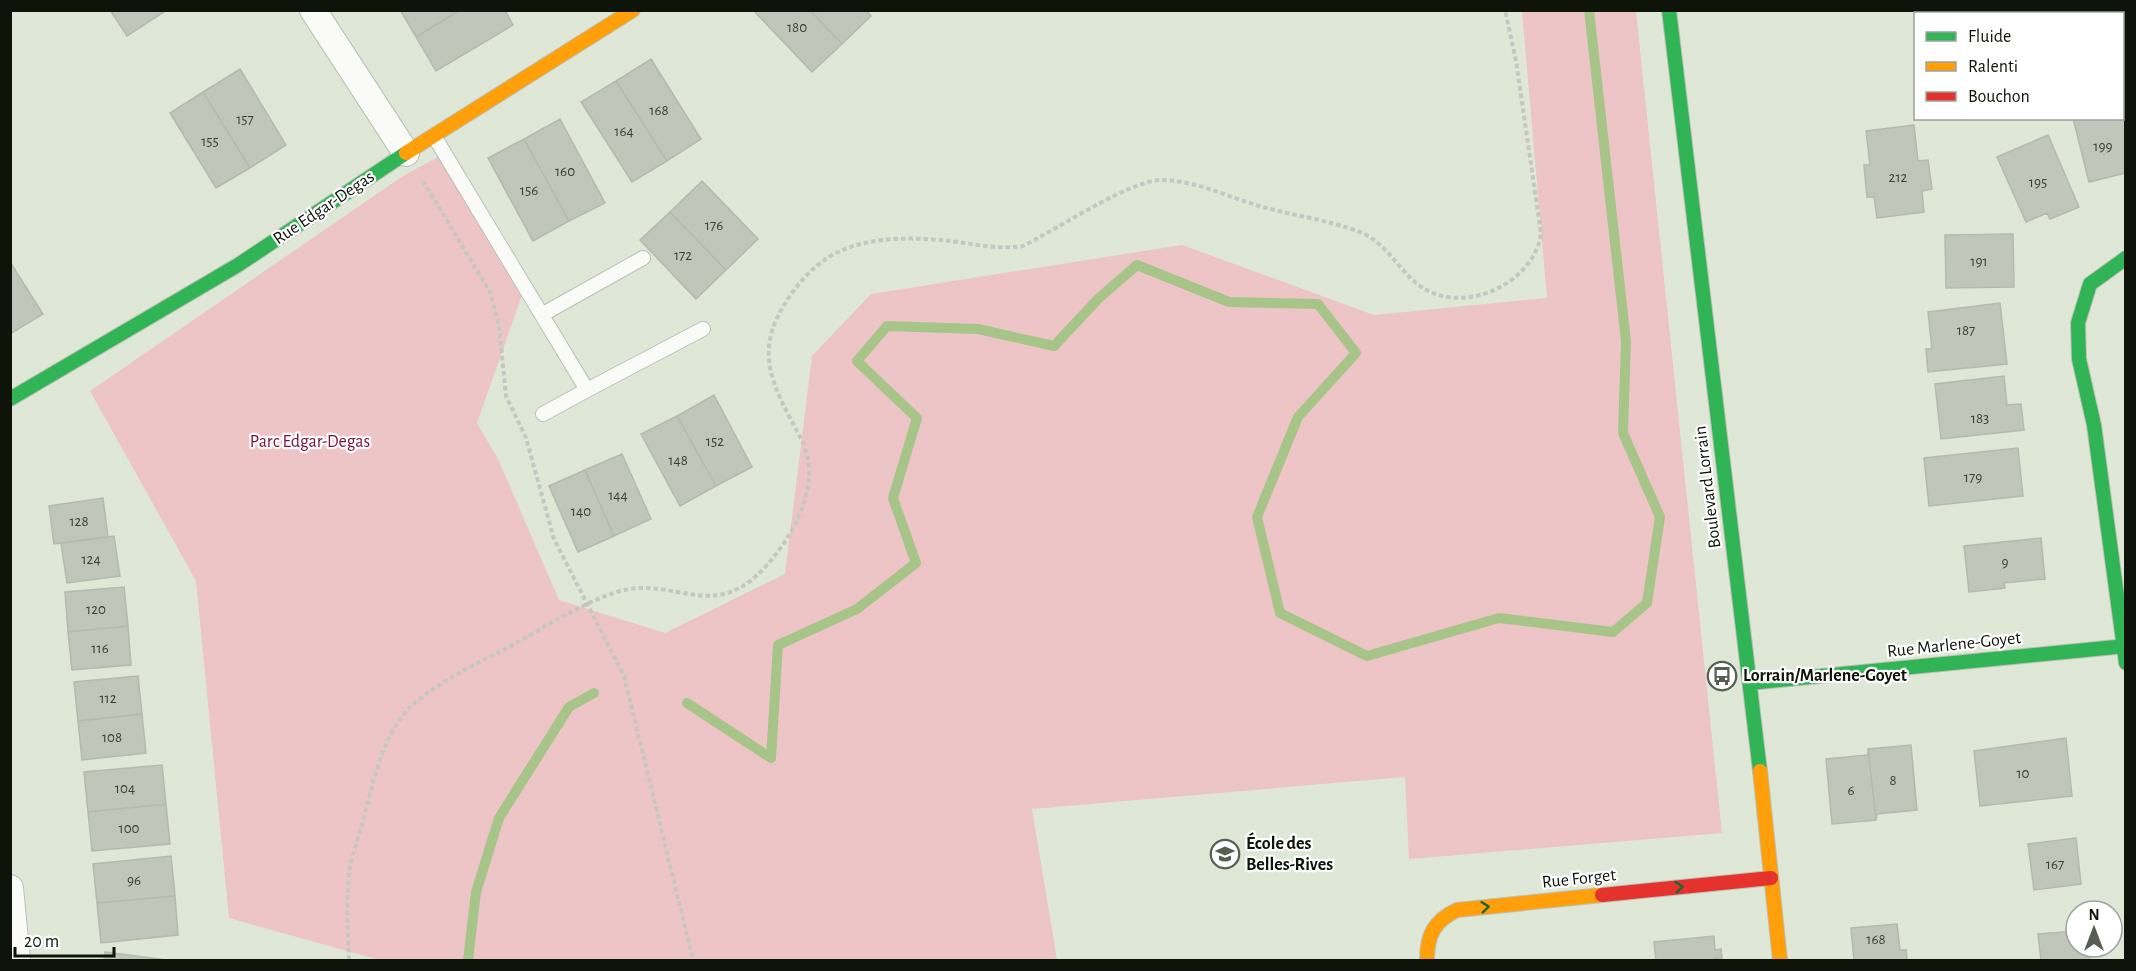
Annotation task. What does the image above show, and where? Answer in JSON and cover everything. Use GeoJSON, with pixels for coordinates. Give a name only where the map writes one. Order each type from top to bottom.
{"type":"FeatureCollection","features":[{"type":"Feature","properties":{"kind":"street"},"geometry":{"type":"LineString","coordinates":[[313,10],[406,153]]}},
{"type":"Feature","properties":{"kind":"street","name":"Rue Edgar-Degas"},"geometry":{"type":"LineString","coordinates":[[10,399],[237,265],[406,153],[633,10]]}},
{"type":"Feature","properties":{"kind":"street","name":"Boulevard Lorrain"},"geometry":{"type":"LineString","coordinates":[[1669,10],[1750,683],[1780,960]]}},
{"type":"Feature","properties":{"kind":"street"},"geometry":{"type":"LineString","coordinates":[[2126,258],[2090,284],[2078,323],[2079,358],[2094,425],[2126,663]]}},
{"type":"Feature","properties":{"kind":"street","name":"Rue Marlene-Goyet"},"geometry":{"type":"LineString","coordinates":[[1750,683],[2125,646]]}},
{"type":"Feature","properties":{"kind":"street","name":"Rue Forget"},"geometry":{"type":"LineString","coordinates":[[1427,960],[1427,938],[1432,927],[1444,915],[1457,909],[1771,878]]}},
{"type":"Feature","properties":{"kind":"street"},"geometry":{"type":"LineString","coordinates":[[10,888],[17,960]]}},
{"type":"Feature","properties":{"kind":"lane"},"geometry":{"type":"LineString","coordinates":[[434,136],[587,390]]}},
{"type":"Feature","properties":{"kind":"lane"},"geometry":{"type":"LineString","coordinates":[[543,314],[643,258]]}},
{"type":"Feature","properties":{"kind":"lane"},"geometry":{"type":"LineString","coordinates":[[543,414],[703,329]]}},
{"type":"Feature","properties":{"kind":"path"},"geometry":{"type":"LineString","coordinates":[[349,960],[349,872],[381,758],[396,728],[414,703],[441,683],[587,605],[620,591],[644,588],[711,598],[726,594],[746,583],[767,566],[802,511],[810,469],[804,444],[771,375],[767,356],[768,338],[777,318],[805,276],[820,261],[837,251],[867,242],[904,239],[947,241],[1002,248],[1023,246],[1142,182],[1164,180],[1195,186],[1261,207],[1362,232],[1384,246],[1420,287],[1432,292],[1473,296],[1496,290],[1517,278],[1537,252],[1541,232],[1516,61],[1505,10]]}},
{"type":"Feature","properties":{"kind":"path"},"geometry":{"type":"LineString","coordinates":[[406,153],[490,292],[500,326],[506,396],[526,438],[554,539],[624,676],[693,960]]}},
{"type":"Feature","properties":{"kind":"green space","name":"Parc Edgar-Degas"},"geometry":{"type":"Polygon","coordinates":[[[1522,11],[1636,11],[1722,833],[1409,859],[1405,777],[1032,809],[1057,960],[379,960],[229,918],[196,581],[90,391],[403,176],[449,151],[527,281],[477,423],[498,459],[559,600],[665,633],[785,574],[812,356],[871,294],[1182,245],[1374,315],[1547,298],[1522,11]]]}},
{"type":"Feature","properties":{"kind":"building"},"geometry":{"type":"Polygon","coordinates":[[[110,10],[167,10],[127,36],[110,10]]]}},
{"type":"Feature","properties":{"kind":"building"},"geometry":{"type":"Polygon","coordinates":[[[400,10],[460,10],[416,37],[400,10]]]}},
{"type":"Feature","properties":{"kind":"building"},"geometry":{"type":"Polygon","coordinates":[[[460,10],[505,10],[513,25],[436,71],[416,37],[460,10]]]}},
{"type":"Feature","properties":{"kind":"building"},"geometry":{"type":"Polygon","coordinates":[[[753,10],[810,10],[842,44],[812,72],[753,10]]]}},
{"type":"Feature","properties":{"kind":"building"},"geometry":{"type":"Polygon","coordinates":[[[810,10],[866,10],[871,16],[842,44],[810,10]]]}},
{"type":"Feature","properties":{"kind":"building"},"geometry":{"type":"Polygon","coordinates":[[[651,59],[701,139],[667,161],[616,81],[651,59]]]}},
{"type":"Feature","properties":{"kind":"building"},"geometry":{"type":"Polygon","coordinates":[[[240,69],[286,145],[250,168],[203,92],[240,69]]]}},
{"type":"Feature","properties":{"kind":"building"},"geometry":{"type":"Polygon","coordinates":[[[616,81],[667,161],[632,182],[581,102],[616,81]]]}},
{"type":"Feature","properties":{"kind":"building"},"geometry":{"type":"Polygon","coordinates":[[[203,92],[250,168],[216,188],[170,113],[203,92]]]}},
{"type":"Feature","properties":{"kind":"building"},"geometry":{"type":"Polygon","coordinates":[[[2124,102],[2126,102],[2126,173],[2089,182],[2074,120],[2124,120],[2124,102]]]}},
{"type":"Feature","properties":{"kind":"building"},"geometry":{"type":"Polygon","coordinates":[[[560,119],[605,203],[569,221],[524,139],[560,119]]]}},
{"type":"Feature","properties":{"kind":"building"},"geometry":{"type":"Polygon","coordinates":[[[1914,125],[1918,161],[1928,160],[1932,189],[1922,191],[1924,212],[1877,218],[1874,197],[1867,197],[1864,165],[1870,165],[1866,131],[1914,125]]]}},
{"type":"Feature","properties":{"kind":"building"},"geometry":{"type":"Polygon","coordinates":[[[2048,135],[2079,207],[2050,219],[2047,213],[2026,222],[1997,157],[2048,135]]]}},
{"type":"Feature","properties":{"kind":"building"},"geometry":{"type":"Polygon","coordinates":[[[524,139],[569,221],[533,241],[488,158],[524,139]]]}},
{"type":"Feature","properties":{"kind":"building"},"geometry":{"type":"Polygon","coordinates":[[[702,181],[758,239],[726,270],[670,212],[702,181]]]}},
{"type":"Feature","properties":{"kind":"building"},"geometry":{"type":"Polygon","coordinates":[[[670,212],[726,270],[696,299],[640,240],[670,212]]]}},
{"type":"Feature","properties":{"kind":"building"},"geometry":{"type":"Polygon","coordinates":[[[2013,234],[2014,287],[1946,288],[1945,235],[2013,234]]]}},
{"type":"Feature","properties":{"kind":"building"},"geometry":{"type":"Polygon","coordinates":[[[10,262],[43,314],[10,334],[10,262]]]}},
{"type":"Feature","properties":{"kind":"building"},"geometry":{"type":"Polygon","coordinates":[[[2000,303],[2007,364],[1928,372],[1926,349],[1932,349],[1928,312],[2000,303]]]}},
{"type":"Feature","properties":{"kind":"building"},"geometry":{"type":"Polygon","coordinates":[[[2004,376],[2007,405],[2021,404],[2024,430],[1941,439],[1935,384],[2004,376]]]}},
{"type":"Feature","properties":{"kind":"building"},"geometry":{"type":"Polygon","coordinates":[[[714,395],[752,467],[716,486],[677,416],[714,395]]]}},
{"type":"Feature","properties":{"kind":"building"},"geometry":{"type":"Polygon","coordinates":[[[677,416],[716,486],[680,506],[641,434],[677,416]]]}},
{"type":"Feature","properties":{"kind":"building"},"geometry":{"type":"Polygon","coordinates":[[[2018,448],[2023,496],[1929,506],[1924,458],[2018,448]]]}},
{"type":"Feature","properties":{"kind":"building"},"geometry":{"type":"Polygon","coordinates":[[[622,454],[651,519],[614,536],[585,470],[622,454]]]}},
{"type":"Feature","properties":{"kind":"building"},"geometry":{"type":"Polygon","coordinates":[[[585,470],[614,536],[578,552],[549,486],[585,470]]]}},
{"type":"Feature","properties":{"kind":"building"},"geometry":{"type":"Polygon","coordinates":[[[103,498],[108,537],[54,544],[49,506],[103,498]]]}},
{"type":"Feature","properties":{"kind":"building"},"geometry":{"type":"Polygon","coordinates":[[[114,536],[120,576],[67,583],[61,543],[114,536]]]}},
{"type":"Feature","properties":{"kind":"building"},"geometry":{"type":"Polygon","coordinates":[[[2041,538],[2045,579],[2004,583],[2005,588],[1969,592],[1964,546],[2041,538]]]}},
{"type":"Feature","properties":{"kind":"building"},"geometry":{"type":"Polygon","coordinates":[[[124,587],[128,626],[68,632],[65,592],[124,587]]]}},
{"type":"Feature","properties":{"kind":"building"},"geometry":{"type":"Polygon","coordinates":[[[128,626],[131,665],[72,670],[68,632],[128,626]]]}},
{"type":"Feature","properties":{"kind":"building"},"geometry":{"type":"Polygon","coordinates":[[[138,676],[142,714],[78,721],[74,682],[138,676]]]}},
{"type":"Feature","properties":{"kind":"building"},"geometry":{"type":"Polygon","coordinates":[[[142,714],[146,753],[82,760],[78,721],[142,714]]]}},
{"type":"Feature","properties":{"kind":"building"},"geometry":{"type":"Polygon","coordinates":[[[2066,738],[2072,796],[1980,806],[1974,751],[2066,738]]]}},
{"type":"Feature","properties":{"kind":"building"},"geometry":{"type":"Polygon","coordinates":[[[1911,745],[1917,810],[1877,814],[1876,820],[1868,749],[1911,745]]]}},
{"type":"Feature","properties":{"kind":"building"},"geometry":{"type":"Polygon","coordinates":[[[1868,749],[1876,820],[1832,824],[1826,759],[1868,755],[1868,749]]]}},
{"type":"Feature","properties":{"kind":"building"},"geometry":{"type":"Polygon","coordinates":[[[162,765],[166,804],[88,812],[84,772],[162,765]]]}},
{"type":"Feature","properties":{"kind":"building"},"geometry":{"type":"Polygon","coordinates":[[[166,804],[170,844],[92,851],[88,812],[166,804]]]}},
{"type":"Feature","properties":{"kind":"building"},"geometry":{"type":"Polygon","coordinates":[[[2076,838],[2081,884],[2034,890],[2028,844],[2076,838]]]}},
{"type":"Feature","properties":{"kind":"building"},"geometry":{"type":"Polygon","coordinates":[[[171,856],[175,896],[97,903],[93,864],[171,856]]]}},
{"type":"Feature","properties":{"kind":"building"},"geometry":{"type":"Polygon","coordinates":[[[175,896],[178,935],[101,943],[97,903],[175,896]]]}},
{"type":"Feature","properties":{"kind":"building"},"geometry":{"type":"Polygon","coordinates":[[[1897,924],[1900,950],[1906,950],[1907,960],[1854,960],[1851,928],[1897,924]]]}},
{"type":"Feature","properties":{"kind":"building"},"geometry":{"type":"Polygon","coordinates":[[[2064,932],[2064,959],[2090,960],[2041,960],[2038,934],[2064,932]]]}},
{"type":"Feature","properties":{"kind":"building"},"geometry":{"type":"Polygon","coordinates":[[[1714,936],[1715,950],[1721,949],[1722,958],[1715,958],[1716,960],[1656,960],[1654,942],[1714,936]]]}},
{"type":"Feature","properties":{"kind":"building"},"geometry":{"type":"Polygon","coordinates":[[[105,952],[167,960],[104,960],[105,952]]]}},
{"type":"Feature","properties":{"kind":"waterway"},"geometry":{"type":"LineString","coordinates":[[687,703],[771,758],[778,645],[857,609],[916,563],[893,498],[917,418],[857,361],[887,326],[978,329],[1054,346],[1099,298],[1137,265],[1229,302],[1318,304],[1356,353],[1298,417],[1257,517],[1280,613],[1367,656],[1499,618],[1613,632],[1647,603],[1660,517],[1623,433],[1626,341],[1589,10]]}},
{"type":"Feature","properties":{"kind":"waterway"},"geometry":{"type":"LineString","coordinates":[[468,960],[476,892],[499,818],[569,707],[594,693]]}},
{"type":"Feature","properties":{"kind":"traffic: fast"},"geometry":{"type":"LineString","coordinates":[[1669,10],[1760,771]]}},
{"type":"Feature","properties":{"kind":"traffic: fast"},"geometry":{"type":"LineString","coordinates":[[10,399],[238,265],[406,153]]}},
{"type":"Feature","properties":{"kind":"traffic: fast"},"geometry":{"type":"LineString","coordinates":[[2126,258],[2090,284],[2078,323],[2079,359],[2094,425],[2126,663]]}},
{"type":"Feature","properties":{"kind":"traffic: fast"},"geometry":{"type":"LineString","coordinates":[[1750,683],[2126,646]]}},
{"type":"Feature","properties":{"kind":"traffic: slow"},"geometry":{"type":"LineString","coordinates":[[406,153],[633,10]]}},
{"type":"Feature","properties":{"kind":"traffic: slow"},"geometry":{"type":"LineString","coordinates":[[1760,771],[1780,960]]}},
{"type":"Feature","properties":{"kind":"traffic: slow"},"geometry":{"type":"LineString","coordinates":[[1427,960],[1428,943],[1433,930],[1437,924],[1457,910],[1602,895]]}},
{"type":"Feature","properties":{"kind":"traffic: jam"},"geometry":{"type":"LineString","coordinates":[[1602,895],[1771,878]]}},
{"type":"Feature","properties":{"kind":"place","name":"Lorrain/Marlene-Goyet"},"geometry":{"type":"Point","coordinates":[1722,676]}},
{"type":"Feature","properties":{"kind":"place","name":"École des Belles-Rives"},"geometry":{"type":"Point","coordinates":[1225,854]}}]}
